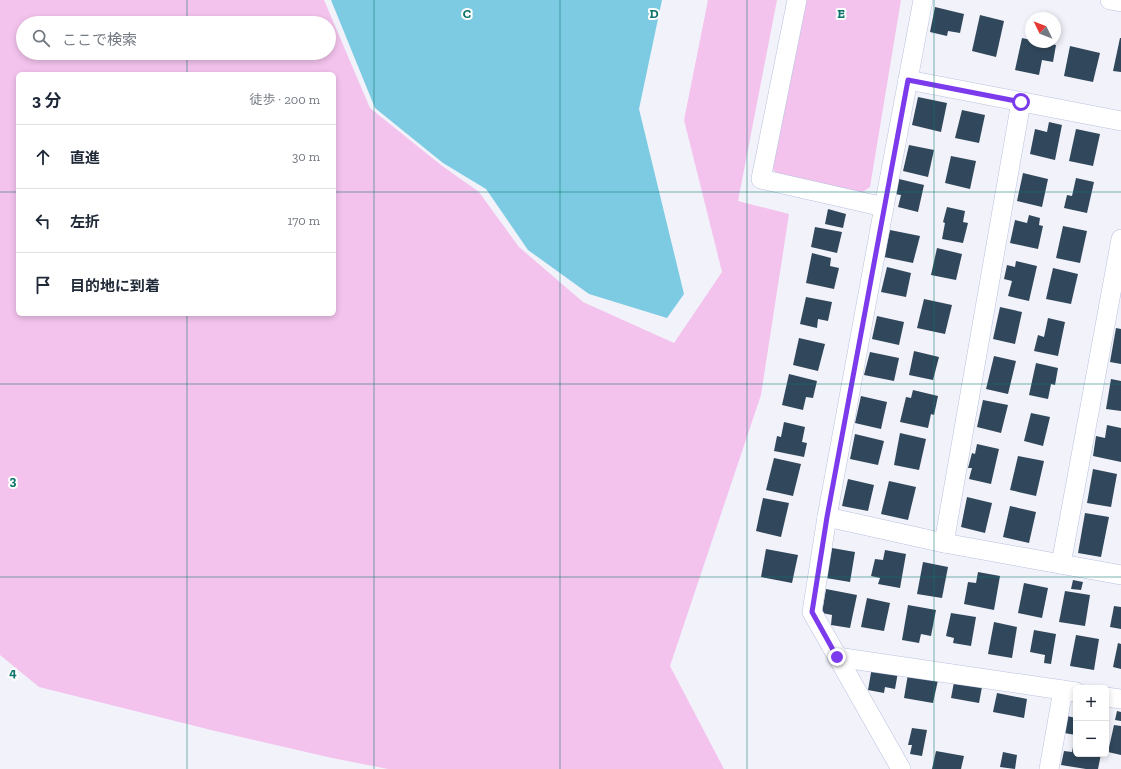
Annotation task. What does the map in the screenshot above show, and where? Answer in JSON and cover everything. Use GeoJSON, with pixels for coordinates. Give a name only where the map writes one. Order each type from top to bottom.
{"type":"FeatureCollection","features":[{"type":"Feature","properties":{"kind":"street"},"geometry":{"type":"LineString","coordinates":[[797,0],[761,179],[884,207]]}},
{"type":"Feature","properties":{"kind":"street"},"geometry":{"type":"LineString","coordinates":[[901,769],[812,612],[827,517],[923,0]]}},
{"type":"Feature","properties":{"kind":"street"},"geometry":{"type":"LineString","coordinates":[[1110,0],[1121,2]]}},
{"type":"Feature","properties":{"kind":"street"},"geometry":{"type":"LineString","coordinates":[[908,80],[1121,121]]}},
{"type":"Feature","properties":{"kind":"street"},"geometry":{"type":"LineString","coordinates":[[944,544],[1021,102]]}},
{"type":"Feature","properties":{"kind":"street"},"geometry":{"type":"LineString","coordinates":[[1061,564],[1121,239]]}},
{"type":"Feature","properties":{"kind":"street"},"geometry":{"type":"LineString","coordinates":[[827,517],[944,544],[1121,574]]}},
{"type":"Feature","properties":{"kind":"street"},"geometry":{"type":"LineString","coordinates":[[837,657],[1070,691],[1049,769]]}},
{"type":"Feature","properties":{"kind":"street"},"geometry":{"type":"LineString","coordinates":[[1109,697],[1121,699]]}},
{"type":"Feature","properties":{"kind":"shaded area"},"geometry":{"type":"Polygon","coordinates":[[[0,0],[324,0],[331,16],[16,16],[16,60],[336,60],[336,28],[370,108],[441,165],[479,192],[519,247],[583,302],[674,343],[722,272],[684,120],[708,0],[777,0],[738,201],[789,214],[761,395],[670,666],[724,769],[388,769],[332,758],[211,730],[39,687],[0,655],[0,0]]]}},
{"type":"Feature","properties":{"kind":"shaded area"},"geometry":{"type":"Polygon","coordinates":[[[804,0],[901,0],[870,187],[861,193],[778,176],[769,164],[804,0]]]}},
{"type":"Feature","properties":{"kind":"water"},"geometry":{"type":"Polygon","coordinates":[[[331,0],[662,0],[639,109],[684,294],[667,318],[589,294],[528,250],[486,189],[443,163],[375,108],[331,0]]]}},
{"type":"Feature","properties":{"kind":"building"},"geometry":{"type":"Polygon","coordinates":[[[935,7],[964,14],[960,33],[948,31],[947,36],[930,32],[935,7]]]}},
{"type":"Feature","properties":{"kind":"building"},"geometry":{"type":"Polygon","coordinates":[[[980,15],[1004,21],[996,57],[972,51],[980,15]]]}},
{"type":"Feature","properties":{"kind":"building"},"geometry":{"type":"Polygon","coordinates":[[[1022,38],[1025,39],[1025,48],[1055,48],[1053,62],[1042,60],[1039,75],[1015,70],[1022,38]]]}},
{"type":"Feature","properties":{"kind":"building"},"geometry":{"type":"Polygon","coordinates":[[[1121,38],[1121,72],[1113,71],[1121,38]]]}},
{"type":"Feature","properties":{"kind":"building"},"geometry":{"type":"Polygon","coordinates":[[[1070,46],[1100,53],[1093,82],[1064,76],[1070,46]]]}},
{"type":"Feature","properties":{"kind":"building"},"geometry":{"type":"Polygon","coordinates":[[[918,97],[947,103],[941,132],[912,125],[918,97]]]}},
{"type":"Feature","properties":{"kind":"building"},"geometry":{"type":"Polygon","coordinates":[[[962,110],[985,115],[979,143],[955,138],[962,110]]]}},
{"type":"Feature","properties":{"kind":"building"},"geometry":{"type":"Polygon","coordinates":[[[1049,122],[1062,125],[1055,160],[1030,154],[1035,129],[1047,132],[1049,122]]]}},
{"type":"Feature","properties":{"kind":"building"},"geometry":{"type":"Polygon","coordinates":[[[1076,129],[1100,134],[1093,166],[1069,161],[1076,129]]]}},
{"type":"Feature","properties":{"kind":"building"},"geometry":{"type":"Polygon","coordinates":[[[909,145],[934,150],[928,177],[903,171],[909,145]]]}},
{"type":"Feature","properties":{"kind":"building"},"geometry":{"type":"Polygon","coordinates":[[[951,156],[976,161],[970,189],[945,183],[951,156]]]}},
{"type":"Feature","properties":{"kind":"building"},"geometry":{"type":"Polygon","coordinates":[[[1023,173],[1048,179],[1042,207],[1017,201],[1023,173]]]}},
{"type":"Feature","properties":{"kind":"building"},"geometry":{"type":"Polygon","coordinates":[[[1076,178],[1094,182],[1087,213],[1064,208],[1067,195],[1072,196],[1076,178]]]}},
{"type":"Feature","properties":{"kind":"building"},"geometry":{"type":"Polygon","coordinates":[[[899,179],[924,185],[918,212],[898,207],[901,195],[895,194],[899,179]]]}},
{"type":"Feature","properties":{"kind":"building"},"geometry":{"type":"Polygon","coordinates":[[[947,207],[965,211],[963,222],[968,223],[963,243],[942,239],[945,223],[943,222],[947,207]]]}},
{"type":"Feature","properties":{"kind":"building"},"geometry":{"type":"Polygon","coordinates":[[[828,209],[846,214],[843,228],[825,224],[828,209]]]}},
{"type":"Feature","properties":{"kind":"building"},"geometry":{"type":"Polygon","coordinates":[[[1029,215],[1040,218],[1039,225],[1043,226],[1038,249],[1010,243],[1015,220],[1027,223],[1029,215]]]}},
{"type":"Feature","properties":{"kind":"building"},"geometry":{"type":"Polygon","coordinates":[[[1063,226],[1087,231],[1080,263],[1056,258],[1063,226]]]}},
{"type":"Feature","properties":{"kind":"building"},"geometry":{"type":"Polygon","coordinates":[[[815,227],[842,232],[837,253],[811,247],[815,227]]]}},
{"type":"Feature","properties":{"kind":"building"},"geometry":{"type":"Polygon","coordinates":[[[890,230],[920,236],[913,263],[884,257],[890,230]]]}},
{"type":"Feature","properties":{"kind":"building"},"geometry":{"type":"Polygon","coordinates":[[[937,248],[962,254],[956,280],[931,275],[937,248]]]}},
{"type":"Feature","properties":{"kind":"building"},"geometry":{"type":"Polygon","coordinates":[[[812,253],[831,258],[830,266],[839,268],[834,289],[806,283],[812,253]]]}},
{"type":"Feature","properties":{"kind":"building"},"geometry":{"type":"Polygon","coordinates":[[[1016,261],[1037,266],[1029,301],[1008,296],[1012,281],[1004,279],[1007,265],[1015,267],[1016,261]]]}},
{"type":"Feature","properties":{"kind":"building"},"geometry":{"type":"Polygon","coordinates":[[[887,267],[911,273],[906,297],[881,292],[887,267]]]}},
{"type":"Feature","properties":{"kind":"building"},"geometry":{"type":"Polygon","coordinates":[[[1053,268],[1078,274],[1071,304],[1046,299],[1053,268]]]}},
{"type":"Feature","properties":{"kind":"building"},"geometry":{"type":"Polygon","coordinates":[[[806,297],[832,302],[828,321],[818,319],[817,328],[800,324],[806,297]]]}},
{"type":"Feature","properties":{"kind":"building"},"geometry":{"type":"Polygon","coordinates":[[[924,299],[952,305],[945,334],[917,328],[924,299]]]}},
{"type":"Feature","properties":{"kind":"building"},"geometry":{"type":"Polygon","coordinates":[[[1000,307],[1022,312],[1015,344],[993,339],[1000,307]]]}},
{"type":"Feature","properties":{"kind":"building"},"geometry":{"type":"Polygon","coordinates":[[[877,316],[904,322],[899,345],[872,339],[877,316]]]}},
{"type":"Feature","properties":{"kind":"building"},"geometry":{"type":"Polygon","coordinates":[[[1048,318],[1065,322],[1058,356],[1034,351],[1038,335],[1044,337],[1048,318]]]}},
{"type":"Feature","properties":{"kind":"building"},"geometry":{"type":"Polygon","coordinates":[[[1116,328],[1121,329],[1121,364],[1110,362],[1116,328]]]}},
{"type":"Feature","properties":{"kind":"building"},"geometry":{"type":"Polygon","coordinates":[[[799,338],[825,344],[818,371],[793,365],[799,338]]]}},
{"type":"Feature","properties":{"kind":"building"},"geometry":{"type":"Polygon","coordinates":[[[914,351],[939,357],[933,380],[909,375],[914,351]]]}},
{"type":"Feature","properties":{"kind":"building"},"geometry":{"type":"Polygon","coordinates":[[[870,352],[899,358],[894,381],[864,375],[870,352]]]}},
{"type":"Feature","properties":{"kind":"building"},"geometry":{"type":"Polygon","coordinates":[[[994,356],[1016,361],[1008,394],[986,389],[994,356]]]}},
{"type":"Feature","properties":{"kind":"building"},"geometry":{"type":"Polygon","coordinates":[[[1036,363],[1058,368],[1055,385],[1051,384],[1048,399],[1029,395],[1036,363]]]}},
{"type":"Feature","properties":{"kind":"building"},"geometry":{"type":"Polygon","coordinates":[[[789,374],[817,381],[813,398],[806,397],[803,410],[782,405],[789,374]]]}},
{"type":"Feature","properties":{"kind":"building"},"geometry":{"type":"Polygon","coordinates":[[[1111,379],[1121,381],[1121,411],[1106,409],[1111,379]]]}},
{"type":"Feature","properties":{"kind":"building"},"geometry":{"type":"Polygon","coordinates":[[[913,390],[938,396],[934,415],[931,414],[928,428],[900,422],[906,397],[911,398],[913,390]]]}},
{"type":"Feature","properties":{"kind":"building"},"geometry":{"type":"Polygon","coordinates":[[[861,396],[887,402],[881,429],[855,423],[861,396]]]}},
{"type":"Feature","properties":{"kind":"building"},"geometry":{"type":"Polygon","coordinates":[[[983,400],[1008,405],[1001,433],[977,427],[983,400]]]}},
{"type":"Feature","properties":{"kind":"building"},"geometry":{"type":"Polygon","coordinates":[[[1031,413],[1050,417],[1043,446],[1024,441],[1031,413]]]}},
{"type":"Feature","properties":{"kind":"building"},"geometry":{"type":"Polygon","coordinates":[[[784,422],[805,427],[802,442],[807,443],[804,457],[774,451],[777,436],[781,437],[784,422]]]}},
{"type":"Feature","properties":{"kind":"building"},"geometry":{"type":"Polygon","coordinates":[[[1107,425],[1121,428],[1121,462],[1093,456],[1096,436],[1105,438],[1107,425]]]}},
{"type":"Feature","properties":{"kind":"building"},"geometry":{"type":"Polygon","coordinates":[[[900,433],[926,439],[919,470],[894,465],[900,433]]]}},
{"type":"Feature","properties":{"kind":"building"},"geometry":{"type":"Polygon","coordinates":[[[855,434],[884,441],[878,465],[850,459],[855,434]]]}},
{"type":"Feature","properties":{"kind":"building"},"geometry":{"type":"Polygon","coordinates":[[[977,444],[999,449],[991,484],[969,479],[972,468],[968,468],[972,453],[975,454],[977,444]]]}},
{"type":"Feature","properties":{"kind":"building"},"geometry":{"type":"Polygon","coordinates":[[[1018,456],[1044,461],[1036,496],[1010,490],[1018,456]]]}},
{"type":"Feature","properties":{"kind":"building"},"geometry":{"type":"Polygon","coordinates":[[[774,458],[801,464],[793,496],[766,490],[774,458]]]}},
{"type":"Feature","properties":{"kind":"building"},"geometry":{"type":"Polygon","coordinates":[[[1093,469],[1117,474],[1111,507],[1087,503],[1093,469]]]}},
{"type":"Feature","properties":{"kind":"building"},"geometry":{"type":"Polygon","coordinates":[[[848,479],[874,485],[868,511],[842,506],[848,479]]]}},
{"type":"Feature","properties":{"kind":"building"},"geometry":{"type":"Polygon","coordinates":[[[889,481],[916,487],[908,520],[881,514],[889,481]]]}},
{"type":"Feature","properties":{"kind":"building"},"geometry":{"type":"Polygon","coordinates":[[[967,497],[992,503],[985,533],[961,527],[967,497]]]}},
{"type":"Feature","properties":{"kind":"building"},"geometry":{"type":"Polygon","coordinates":[[[763,498],[789,503],[781,537],[756,531],[763,498]]]}},
{"type":"Feature","properties":{"kind":"building"},"geometry":{"type":"Polygon","coordinates":[[[1010,506],[1036,512],[1029,543],[1003,537],[1010,506]]]}},
{"type":"Feature","properties":{"kind":"building"},"geometry":{"type":"Polygon","coordinates":[[[1085,513],[1109,517],[1101,557],[1078,553],[1085,513]]]}},
{"type":"Feature","properties":{"kind":"building"},"geometry":{"type":"Polygon","coordinates":[[[832,548],[855,552],[850,582],[826,578],[832,548]]]}},
{"type":"Feature","properties":{"kind":"building"},"geometry":{"type":"Polygon","coordinates":[[[766,549],[798,555],[792,583],[761,577],[766,549]]]}},
{"type":"Feature","properties":{"kind":"building"},"geometry":{"type":"Polygon","coordinates":[[[885,550],[906,554],[900,588],[878,584],[880,578],[871,576],[875,559],[883,560],[885,550]]]}},
{"type":"Feature","properties":{"kind":"building"},"geometry":{"type":"Polygon","coordinates":[[[923,562],[948,567],[942,598],[917,594],[923,562]]]}},
{"type":"Feature","properties":{"kind":"building"},"geometry":{"type":"Polygon","coordinates":[[[978,572],[1000,576],[994,610],[964,604],[968,582],[976,583],[978,572]]]}},
{"type":"Feature","properties":{"kind":"building"},"geometry":{"type":"Polygon","coordinates":[[[1073,580],[1083,582],[1081,590],[1071,589],[1073,580]]]}},
{"type":"Feature","properties":{"kind":"building"},"geometry":{"type":"Polygon","coordinates":[[[1024,583],[1048,588],[1042,618],[1018,613],[1024,583]]]}},
{"type":"Feature","properties":{"kind":"building"},"geometry":{"type":"Polygon","coordinates":[[[826,589],[857,595],[850,628],[831,625],[832,615],[822,613],[826,589]]]}},
{"type":"Feature","properties":{"kind":"building"},"geometry":{"type":"Polygon","coordinates":[[[1065,591],[1090,595],[1085,626],[1059,622],[1065,591]]]}},
{"type":"Feature","properties":{"kind":"building"},"geometry":{"type":"Polygon","coordinates":[[[867,598],[890,603],[884,631],[861,627],[867,598]]]}},
{"type":"Feature","properties":{"kind":"building"},"geometry":{"type":"Polygon","coordinates":[[[908,605],[936,610],[931,636],[921,634],[919,643],[902,640],[908,605]]]}},
{"type":"Feature","properties":{"kind":"building"},"geometry":{"type":"Polygon","coordinates":[[[1114,606],[1121,607],[1121,629],[1110,627],[1114,606]]]}},
{"type":"Feature","properties":{"kind":"building"},"geometry":{"type":"Polygon","coordinates":[[[951,613],[976,617],[971,646],[953,643],[954,638],[946,636],[951,613]]]}},
{"type":"Feature","properties":{"kind":"building"},"geometry":{"type":"Polygon","coordinates":[[[994,622],[1017,627],[1012,658],[988,654],[994,622]]]}},
{"type":"Feature","properties":{"kind":"building"},"geometry":{"type":"Polygon","coordinates":[[[1034,630],[1056,634],[1051,664],[1044,663],[1045,655],[1030,652],[1034,630]]]}},
{"type":"Feature","properties":{"kind":"building"},"geometry":{"type":"Polygon","coordinates":[[[1076,635],[1099,639],[1094,670],[1070,666],[1076,635]]]}},
{"type":"Feature","properties":{"kind":"building"},"geometry":{"type":"Polygon","coordinates":[[[1118,643],[1121,644],[1121,669],[1113,667],[1118,643]]]}},
{"type":"Feature","properties":{"kind":"building"},"geometry":{"type":"Polygon","coordinates":[[[872,667],[898,672],[895,689],[885,687],[884,693],[868,690],[872,667]]]}},
{"type":"Feature","properties":{"kind":"building"},"geometry":{"type":"Polygon","coordinates":[[[908,674],[938,680],[933,703],[904,698],[908,674]]]}},
{"type":"Feature","properties":{"kind":"building"},"geometry":{"type":"Polygon","coordinates":[[[954,682],[982,687],[979,703],[951,698],[954,682]]]}},
{"type":"Feature","properties":{"kind":"building"},"geometry":{"type":"Polygon","coordinates":[[[997,693],[1027,699],[1024,718],[993,712],[997,693]]]}},
{"type":"Feature","properties":{"kind":"building"},"geometry":{"type":"Polygon","coordinates":[[[1117,711],[1121,712],[1121,721],[1115,720],[1117,711]]]}},
{"type":"Feature","properties":{"kind":"building"},"geometry":{"type":"Polygon","coordinates":[[[1067,716],[1073,717],[1073,734],[1064,733],[1067,716]]]}},
{"type":"Feature","properties":{"kind":"building"},"geometry":{"type":"Polygon","coordinates":[[[1114,725],[1121,726],[1121,755],[1109,752],[1114,725]]]}},
{"type":"Feature","properties":{"kind":"building"},"geometry":{"type":"Polygon","coordinates":[[[912,728],[927,730],[922,756],[910,754],[912,745],[908,745],[912,728]]]}},
{"type":"Feature","properties":{"kind":"building"},"geometry":{"type":"Polygon","coordinates":[[[1073,747],[1073,757],[1100,757],[1098,769],[1086,769],[1061,765],[1064,751],[1072,752],[1073,747]]]}},
{"type":"Feature","properties":{"kind":"building"},"geometry":{"type":"Polygon","coordinates":[[[936,751],[964,756],[961,769],[932,769],[936,751]]]}},
{"type":"Feature","properties":{"kind":"building"},"geometry":{"type":"Polygon","coordinates":[[[1003,752],[1017,755],[1015,769],[1000,767],[1003,752]]]}},
{"type":"Feature","properties":{"kind":"route"},"geometry":{"type":"LineString","coordinates":[[837,657],[812,612],[827,517],[908,80],[1021,102]]}}]}
